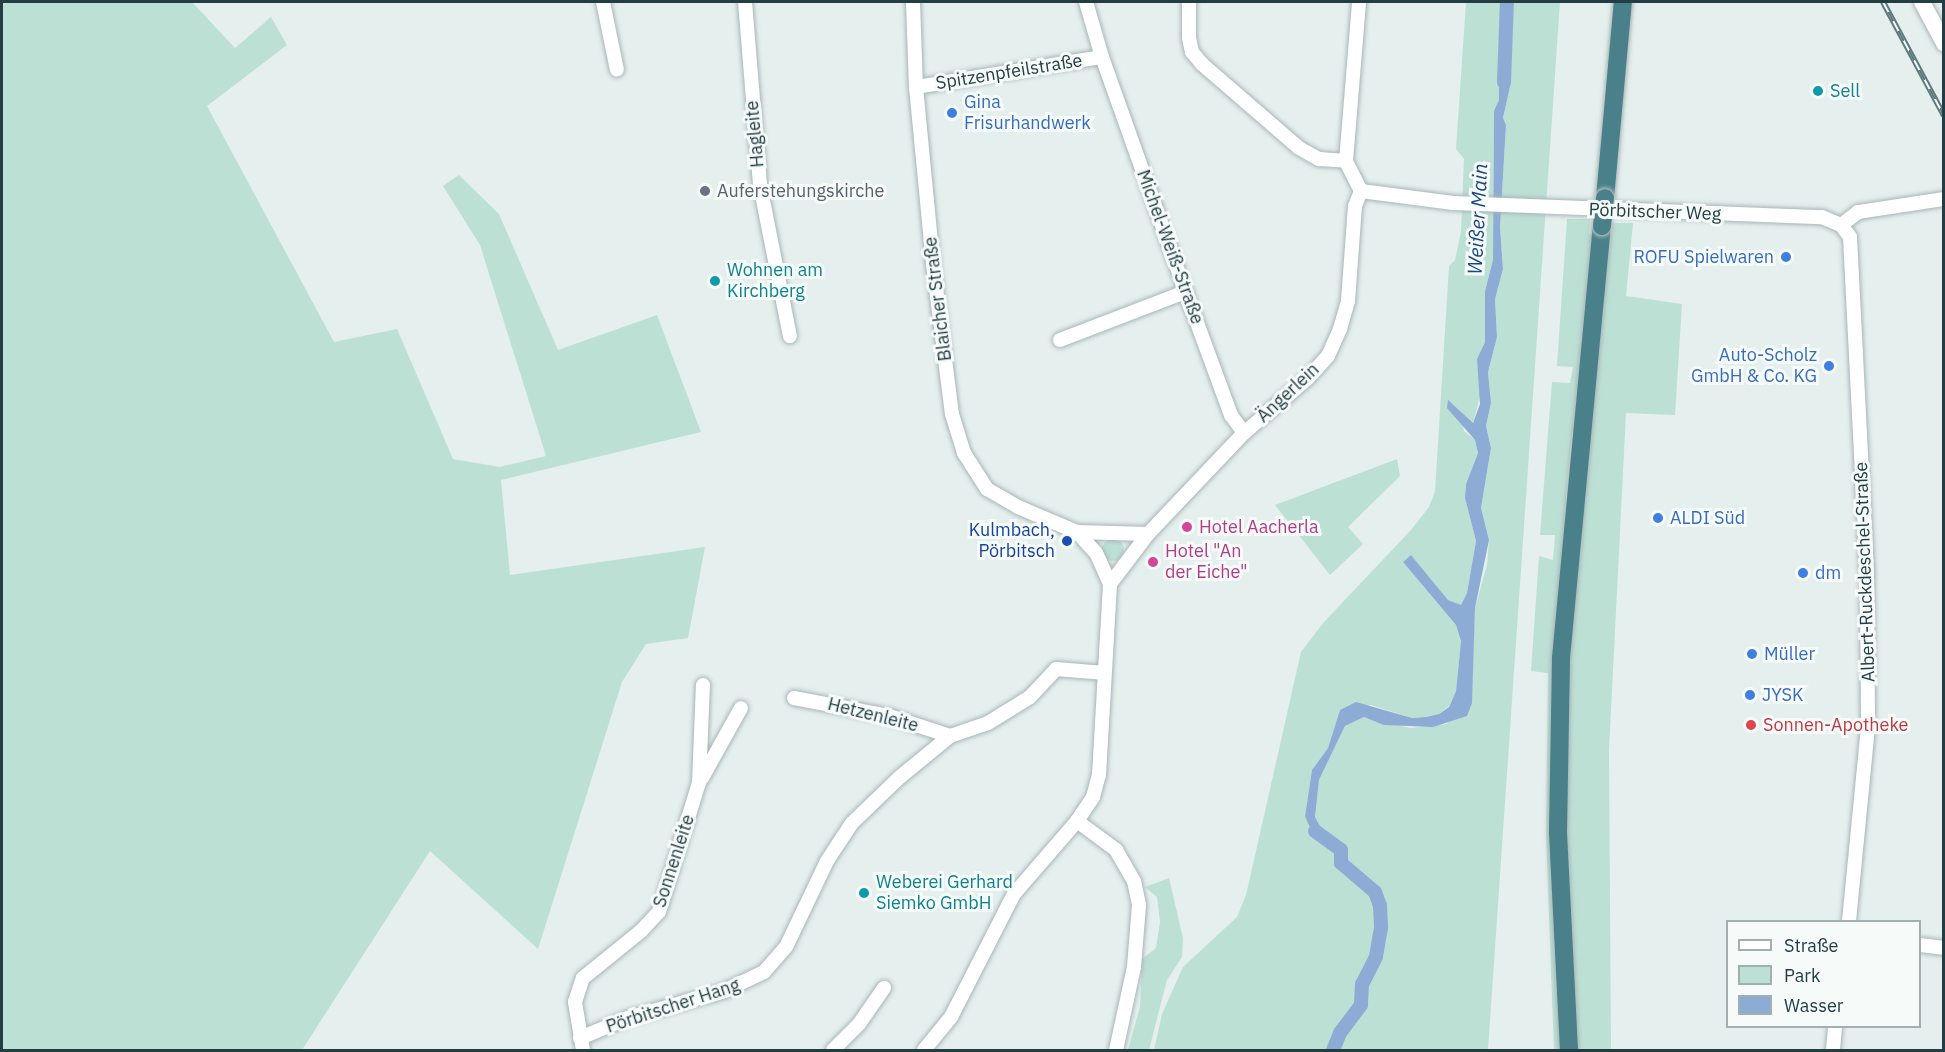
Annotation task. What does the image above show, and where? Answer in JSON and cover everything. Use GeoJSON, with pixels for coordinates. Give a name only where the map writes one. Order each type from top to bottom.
{"type":"FeatureCollection","features":[{"type":"Feature","properties":{"kind":"highway"},"geometry":{"type":"LineString","coordinates":[[1569,1050],[1558,832],[1561,658],[1623,2]]}},
{"type":"Feature","properties":{"kind":"street"},"geometry":{"type":"LineString","coordinates":[[603,2],[617,70]]}},
{"type":"Feature","properties":{"kind":"street","name":"Hagleite"},"geometry":{"type":"LineString","coordinates":[[745,2],[760,185],[790,336]]}},
{"type":"Feature","properties":{"kind":"street","name":"Blaicher Straße"},"geometry":{"type":"LineString","coordinates":[[913,2],[916,87],[933,264],[957,438],[972,470],[987,489],[1011,504],[1077,531]]}},
{"type":"Feature","properties":{"kind":"street","name":"Michel-Weiß-Straße"},"geometry":{"type":"LineString","coordinates":[[1086,2],[1102,57],[1185,292],[1231,415],[1244,434]]}},
{"type":"Feature","properties":{"kind":"street"},"geometry":{"type":"LineString","coordinates":[[1190,2],[1189,38],[1192,52],[1202,64],[1299,148],[1319,159],[1346,161]]}},
{"type":"Feature","properties":{"kind":"street"},"geometry":{"type":"LineString","coordinates":[[1359,2],[1346,161],[1361,191]]}},
{"type":"Feature","properties":{"kind":"street"},"geometry":{"type":"LineString","coordinates":[[1922,2],[1944,43]]}},
{"type":"Feature","properties":{"kind":"street","name":"Spitzenpfeilstraße"},"geometry":{"type":"LineString","coordinates":[[916,87],[1102,57]]}},
{"type":"Feature","properties":{"kind":"street","name":"Pörbitscher Weg"},"geometry":{"type":"LineString","coordinates":[[1361,191],[1453,204],[1822,217],[1841,225]]}},
{"type":"Feature","properties":{"kind":"street","name":"Ängerlein"},"geometry":{"type":"LineString","coordinates":[[1110,584],[1148,534],[1244,434],[1328,356],[1348,301],[1355,206],[1361,191]]}},
{"type":"Feature","properties":{"kind":"street"},"geometry":{"type":"LineString","coordinates":[[1841,225],[1858,212],[1944,199]]}},
{"type":"Feature","properties":{"kind":"street","name":"Albert-Ruckdeschel-Straße"},"geometry":{"type":"LineString","coordinates":[[1841,225],[1853,249],[1867,597],[1868,727],[1849,920]]}},
{"type":"Feature","properties":{"kind":"street"},"geometry":{"type":"LineString","coordinates":[[1060,340],[1185,292]]}},
{"type":"Feature","properties":{"kind":"street"},"geometry":{"type":"LineString","coordinates":[[1077,531],[1148,534]]}},
{"type":"Feature","properties":{"kind":"street"},"geometry":{"type":"LineString","coordinates":[[924,1050],[951,1017],[1014,894],[1077,821],[1093,797],[1099,775],[1110,584],[1096,553],[1077,531]]}},
{"type":"Feature","properties":{"kind":"street","name":"Pörbitscher Hang"},"geometry":{"type":"LineString","coordinates":[[582,1044],[628,1018],[724,991],[764,972],[786,947],[827,861],[852,823],[950,736],[988,723],[1030,696],[1056,669],[1105,673]]}},
{"type":"Feature","properties":{"kind":"street","name":"Sonnenleite"},"geometry":{"type":"LineString","coordinates":[[582,1044],[576,1019],[576,990],[583,978],[634,938],[659,912],[699,783],[703,685]]}},
{"type":"Feature","properties":{"kind":"street","name":"Hetzenleite"},"geometry":{"type":"LineString","coordinates":[[794,698],[889,716],[950,736]]}},
{"type":"Feature","properties":{"kind":"street"},"geometry":{"type":"LineString","coordinates":[[699,783],[741,708]]}},
{"type":"Feature","properties":{"kind":"street"},"geometry":{"type":"LineString","coordinates":[[1077,821],[1116,850],[1134,881],[1139,904],[1132,977],[1116,1050]]}},
{"type":"Feature","properties":{"kind":"street"},"geometry":{"type":"LineString","coordinates":[[1921,945],[1944,948]]}},
{"type":"Feature","properties":{"kind":"street"},"geometry":{"type":"LineString","coordinates":[[833,1050],[859,1024],[884,988]]}},
{"type":"Feature","properties":{"kind":"street"},"geometry":{"type":"LineString","coordinates":[[1833,1050],[1836,1028]]}},
{"type":"Feature","properties":{"kind":"green space"},"geometry":{"type":"Polygon","coordinates":[[[2,2],[192,2],[235,48],[271,17],[287,45],[207,106],[334,342],[397,329],[453,459],[500,467],[546,456],[480,245],[443,186],[459,175],[499,214],[558,350],[657,315],[701,432],[501,480],[510,575],[705,547],[688,638],[646,644],[622,682],[538,949],[430,851],[302,1050],[2,1050],[2,2]]]}},
{"type":"Feature","properties":{"kind":"green space"},"geometry":{"type":"Polygon","coordinates":[[[1466,2],[1560,2],[1488,1050],[1154,1050],[1162,1014],[1183,967],[1237,917],[1246,895],[1301,652],[1324,622],[1411,530],[1429,507],[1435,491],[1449,266],[1455,260],[1461,232],[1464,159],[1456,149],[1466,2]],[[1499,69],[1499,100],[1494,116],[1493,260],[1485,291],[1485,342],[1477,359],[1481,393],[1473,423],[1460,414],[1464,431],[1475,440],[1478,453],[1466,484],[1465,498],[1476,541],[1467,593],[1461,606],[1448,600],[1411,555],[1403,562],[1456,625],[1461,641],[1456,691],[1449,706],[1439,714],[1426,717],[1412,718],[1371,705],[1340,710],[1328,748],[1312,770],[1305,816],[1329,843],[1315,817],[1319,780],[1345,726],[1364,717],[1410,728],[1447,724],[1473,653],[1475,608],[1487,565],[1489,540],[1481,508],[1491,448],[1486,426],[1491,403],[1488,372],[1497,337],[1495,298],[1503,269],[1500,227],[1506,126],[1503,118],[1511,82],[1499,69]]]}},
{"type":"Feature","properties":{"kind":"green space"},"geometry":{"type":"Polygon","coordinates":[[[1567,219],[1590,219],[1589,234],[1594,235],[1568,471],[1554,665],[1562,1050],[1554,1050],[1546,835],[1548,673],[1531,671],[1539,556],[1553,560],[1555,535],[1540,535],[1552,382],[1570,383],[1573,367],[1557,366],[1567,219]]]}},
{"type":"Feature","properties":{"kind":"green space"},"geometry":{"type":"Polygon","coordinates":[[[1610,223],[1633,223],[1626,296],[1682,304],[1675,415],[1626,413],[1609,750],[1611,1050],[1577,1050],[1566,815],[1570,626],[1610,223]]]}},
{"type":"Feature","properties":{"kind":"green space"},"geometry":{"type":"Polygon","coordinates":[[[1397,459],[1400,476],[1348,527],[1363,544],[1330,575],[1275,505],[1397,459]]]}},
{"type":"Feature","properties":{"kind":"green space"},"geometry":{"type":"Polygon","coordinates":[[[1113,539],[1121,542],[1124,550],[1121,558],[1113,561],[1105,558],[1102,550],[1105,542],[1113,539]]]}},
{"type":"Feature","properties":{"kind":"green space"},"geometry":{"type":"Polygon","coordinates":[[[1169,878],[1183,938],[1182,957],[1167,980],[1149,1050],[1128,1050],[1140,1007],[1142,959],[1156,948],[1160,922],[1157,897],[1145,887],[1169,878]]]}},
{"type":"Feature","properties":{"kind":"water"},"geometry":{"type":"Polygon","coordinates":[[[1499,63],[1510,69],[1511,82],[1503,118],[1506,125],[1500,227],[1503,269],[1495,299],[1497,337],[1488,372],[1491,403],[1486,426],[1491,448],[1481,508],[1489,540],[1475,608],[1472,703],[1467,716],[1433,727],[1384,725],[1364,717],[1345,726],[1319,780],[1315,817],[1330,844],[1314,837],[1305,816],[1312,770],[1328,748],[1340,710],[1356,702],[1412,718],[1426,717],[1439,714],[1449,707],[1456,691],[1461,641],[1456,625],[1403,562],[1411,555],[1448,600],[1461,605],[1467,593],[1476,541],[1465,498],[1466,484],[1478,453],[1475,440],[1447,408],[1448,400],[1473,423],[1480,404],[1477,359],[1485,342],[1485,291],[1493,260],[1494,111],[1499,100],[1499,63]]]}},
{"type":"Feature","properties":{"kind":"waterway","name":"Weißer Main"},"geometry":{"type":"LineString","coordinates":[[1504,82],[1507,2]]}},
{"type":"Feature","properties":{"kind":"waterway","name":"Weißer Main"},"geometry":{"type":"LineString","coordinates":[[1315,831],[1341,850],[1341,863],[1375,892],[1380,906],[1381,928],[1376,957],[1362,984],[1361,1005],[1340,1033],[1333,1050]]}},
{"type":"Feature","properties":{"kind":"railway"},"geometry":{"type":"LineString","coordinates":[[1883,2],[1944,116]]}},
{"type":"Feature","properties":{"kind":"place","name":"Sell"},"geometry":{"type":"Point","coordinates":[1818,91]}},
{"type":"Feature","properties":{"kind":"place","name":"Gina Frisurhandwerk"},"geometry":{"type":"Point","coordinates":[952,113]}},
{"type":"Feature","properties":{"kind":"place","name":"Auferstehungskirche"},"geometry":{"type":"Point","coordinates":[705,191]}},
{"type":"Feature","properties":{"kind":"place","name":"ROFU Spielwaren"},"geometry":{"type":"Point","coordinates":[1786,257]}},
{"type":"Feature","properties":{"kind":"place","name":"Wohnen am Kirchberg"},"geometry":{"type":"Point","coordinates":[715,281]}},
{"type":"Feature","properties":{"kind":"place","name":"Auto-Scholz GmbH & Co. KG"},"geometry":{"type":"Point","coordinates":[1829,366]}},
{"type":"Feature","properties":{"kind":"place","name":"ALDI Süd"},"geometry":{"type":"Point","coordinates":[1658,518]}},
{"type":"Feature","properties":{"kind":"place","name":"Hotel Aacherla"},"geometry":{"type":"Point","coordinates":[1187,527]}},
{"type":"Feature","properties":{"kind":"place","name":"Kulmbach, Pörbitsch"},"geometry":{"type":"Point","coordinates":[1067,541]}},
{"type":"Feature","properties":{"kind":"place","name":"Hotel \"An der Eiche\""},"geometry":{"type":"Point","coordinates":[1153,562]}},
{"type":"Feature","properties":{"kind":"place","name":"dm"},"geometry":{"type":"Point","coordinates":[1803,573]}},
{"type":"Feature","properties":{"kind":"place","name":"Müller"},"geometry":{"type":"Point","coordinates":[1752,654]}},
{"type":"Feature","properties":{"kind":"place","name":"JYSK"},"geometry":{"type":"Point","coordinates":[1750,695]}},
{"type":"Feature","properties":{"kind":"place","name":"Sonnen-Apotheke"},"geometry":{"type":"Point","coordinates":[1751,725]}},
{"type":"Feature","properties":{"kind":"place","name":"Weberei Gerhard Siemko GmbH"},"geometry":{"type":"Point","coordinates":[864,893]}}]}
